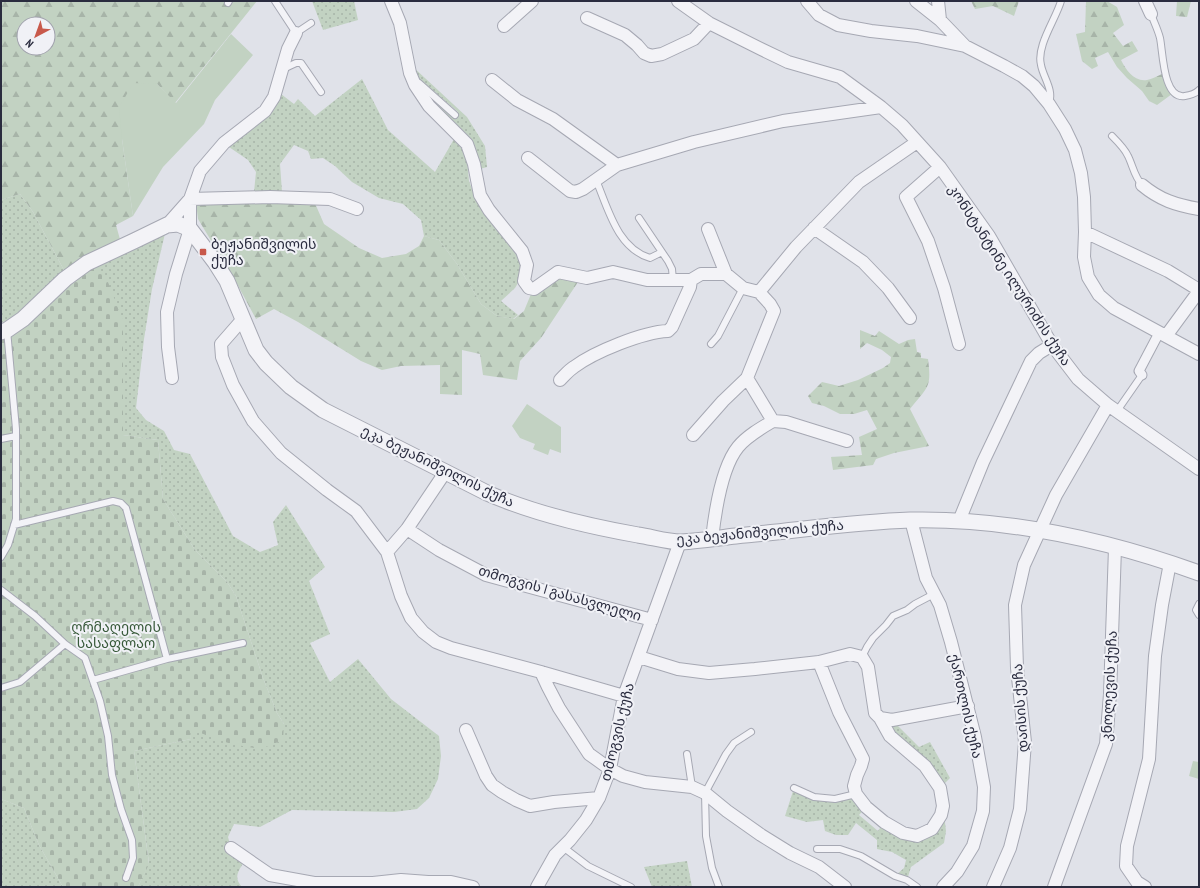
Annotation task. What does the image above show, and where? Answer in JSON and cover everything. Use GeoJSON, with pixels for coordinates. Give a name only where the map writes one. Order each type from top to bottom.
{"type":"FeatureCollection","features":[{"type":"Feature","properties":{"kind":"street"},"geometry":{"type":"LineString","coordinates":[[391,1],[400,22],[409,68],[415,85],[429,106],[467,144],[474,164],[480,195],[489,210],[522,251],[527,265],[524,281],[528,288],[534,289],[558,272],[586,278],[613,272],[647,280],[691,280],[701,274],[726,274]]}},
{"type":"Feature","properties":{"kind":"street"},"geometry":{"type":"LineString","coordinates":[[504,26],[532,1]]}},
{"type":"Feature","properties":{"kind":"street","name":"კონსტანტინე ილურიძის ქუჩა"},"geometry":{"type":"LineString","coordinates":[[678,1],[709,23],[788,62],[840,76],[902,125],[940,168],[989,236],[1052,345],[1078,379],[1112,408],[1199,469]]}},
{"type":"Feature","properties":{"kind":"street"},"geometry":{"type":"LineString","coordinates":[[807,1],[819,15],[838,25],[871,31],[917,36],[965,46],[1022,76],[1034,86],[1065,129],[1075,150],[1081,172],[1085,232],[1085,264],[1088,277],[1099,295],[1114,308],[1199,354]]}},
{"type":"Feature","properties":{"kind":"street"},"geometry":{"type":"LineString","coordinates":[[916,1],[940,20],[965,46]]}},
{"type":"Feature","properties":{"kind":"street"},"geometry":{"type":"LineString","coordinates":[[938,1],[940,20]]}},
{"type":"Feature","properties":{"kind":"street"},"geometry":{"type":"LineString","coordinates":[[1145,1],[1151,14]]}},
{"type":"Feature","properties":{"kind":"street"},"geometry":{"type":"LineString","coordinates":[[587,18],[625,35],[638,45],[644,53],[652,56],[662,54],[694,39],[709,23]]}},
{"type":"Feature","properties":{"kind":"street"},"geometry":{"type":"LineString","coordinates":[[172,378],[168,346],[167,312],[176,274],[190,229],[190,199],[200,171],[224,143],[265,111],[274,97],[288,49],[296,33]]}},
{"type":"Feature","properties":{"kind":"street"},"geometry":{"type":"LineString","coordinates":[[492,80],[517,100],[553,119],[617,165]]}},
{"type":"Feature","properties":{"kind":"street"},"geometry":{"type":"LineString","coordinates":[[528,158],[570,191],[576,192],[617,165],[694,142],[783,121],[881,107]]}},
{"type":"Feature","properties":{"kind":"street"},"geometry":{"type":"LineString","coordinates":[[759,292],[796,247],[859,182],[917,142]]}},
{"type":"Feature","properties":{"kind":"street"},"geometry":{"type":"LineString","coordinates":[[940,168],[906,197],[928,241],[944,288],[959,344]]}},
{"type":"Feature","properties":{"kind":"street"},"geometry":{"type":"LineString","coordinates":[[1142,185],[1152,194],[1164,200],[1199,209]]}},
{"type":"Feature","properties":{"kind":"street"},"geometry":{"type":"LineString","coordinates":[[167,225],[190,199],[270,197],[330,199],[357,209]]}},
{"type":"Feature","properties":{"kind":"street"},"geometry":{"type":"LineString","coordinates":[[4,331],[23,319],[65,279],[87,263],[167,225],[178,224],[190,229]]}},
{"type":"Feature","properties":{"kind":"street"},"geometry":{"type":"LineString","coordinates":[[814,228],[863,262],[888,288],[910,318]]}},
{"type":"Feature","properties":{"kind":"street","name":"ეკა ბეჟანიშვილის ქუჩა"},"geometry":{"type":"LineString","coordinates":[[190,229],[215,262],[227,281],[242,320],[256,350],[266,363],[291,387],[323,410],[487,493],[512,504],[596,528],[680,542],[852,523],[911,520],[959,521],[1040,530],[1115,548],[1170,563],[1199,573]]}},
{"type":"Feature","properties":{"kind":"street"},"geometry":{"type":"LineString","coordinates":[[694,435],[723,401],[747,378],[774,311],[759,292],[744,288],[726,274],[708,229]]}},
{"type":"Feature","properties":{"kind":"street"},"geometry":{"type":"LineString","coordinates":[[1085,232],[1168,271],[1199,290],[1162,334],[1139,370],[1142,375]]}},
{"type":"Feature","properties":{"kind":"street"},"geometry":{"type":"LineString","coordinates":[[560,380],[574,367],[598,353],[624,342],[661,331],[668,331],[672,327],[690,287],[691,280]]}},
{"type":"Feature","properties":{"kind":"street"},"geometry":{"type":"LineString","coordinates":[[242,320],[220,344],[222,357],[233,385],[253,421],[281,453],[356,511],[387,552],[401,596],[411,618],[423,632],[436,642],[451,648],[542,672],[624,696]]}},
{"type":"Feature","properties":{"kind":"street"},"geometry":{"type":"LineString","coordinates":[[959,521],[983,462],[1031,361],[1039,353],[1052,345]]}},
{"type":"Feature","properties":{"kind":"street"},"geometry":{"type":"LineString","coordinates":[[747,378],[773,421]]}},
{"type":"Feature","properties":{"kind":"street","name":"დაისის ქუჩა"},"geometry":{"type":"LineString","coordinates":[[993,887],[1010,848],[1020,809],[1025,742],[1018,668],[1015,605],[1024,565],[1056,496],[1112,408]]}},
{"type":"Feature","properties":{"kind":"street"},"geometry":{"type":"LineString","coordinates":[[712,539],[716,511],[728,464],[738,447],[760,429],[773,421],[786,422],[846,441]]}},
{"type":"Feature","properties":{"kind":"street"},"geometry":{"type":"LineString","coordinates":[[387,552],[407,529],[446,471]]}},
{"type":"Feature","properties":{"kind":"street","name":"ქართლის ქუჩა"},"geometry":{"type":"LineString","coordinates":[[911,520],[926,578],[940,605],[951,642],[968,706],[984,787],[983,810],[972,846],[957,872],[943,887]]}},
{"type":"Feature","properties":{"kind":"street","name":"თმოგვის I გასასვლელი"},"geometry":{"type":"LineString","coordinates":[[407,529],[439,550],[486,574],[652,620]]}},
{"type":"Feature","properties":{"kind":"street","name":"თმოგვის ქუჩა"},"geometry":{"type":"LineString","coordinates":[[537,887],[555,855],[570,840],[586,820],[599,798],[610,769],[624,696],[680,542]]}},
{"type":"Feature","properties":{"kind":"street","name":"კნოლევის ქუჩა"},"geometry":{"type":"LineString","coordinates":[[1054,887],[1106,744],[1110,694],[1115,548]]}},
{"type":"Feature","properties":{"kind":"street"},"geometry":{"type":"LineString","coordinates":[[1144,887],[1137,882],[1126,866],[1127,846],[1149,759],[1155,656],[1162,605],[1170,563]]}},
{"type":"Feature","properties":{"kind":"street"},"geometry":{"type":"LineString","coordinates":[[639,657],[678,669],[709,673],[819,662],[850,654],[862,657],[868,667],[874,712],[880,718],[890,736],[925,766],[940,788],[943,806],[941,815],[932,829],[917,836],[903,833],[884,822],[866,807],[856,794],[854,786],[863,759],[839,712],[819,662]]}},
{"type":"Feature","properties":{"kind":"street"},"geometry":{"type":"LineString","coordinates":[[542,672],[559,708],[589,754],[610,769],[623,776],[645,782],[692,788],[705,793],[761,835],[790,853],[819,867],[845,887]]}},
{"type":"Feature","properties":{"kind":"street"},"geometry":{"type":"LineString","coordinates":[[880,718],[892,720],[968,706]]}},
{"type":"Feature","properties":{"kind":"street"},"geometry":{"type":"LineString","coordinates":[[466,730],[486,776],[492,784],[516,800],[530,806],[554,802],[599,798]]}},
{"type":"Feature","properties":{"kind":"street"},"geometry":{"type":"LineString","coordinates":[[231,848],[270,875],[314,883],[393,884],[401,880],[450,882],[473,887]]}},
{"type":"Feature","properties":{"kind":"lane"},"geometry":{"type":"LineString","coordinates":[[275,1],[296,33],[312,23]]}},
{"type":"Feature","properties":{"kind":"lane"},"geometry":{"type":"LineString","coordinates":[[1048,104],[1051,94],[1040,65],[1040,55],[1062,1]]}},
{"type":"Feature","properties":{"kind":"lane"},"geometry":{"type":"LineString","coordinates":[[1151,14],[1160,38],[1164,71],[1171,89],[1177,95],[1183,97],[1196,93],[1199,90]]}},
{"type":"Feature","properties":{"kind":"lane"},"geometry":{"type":"LineString","coordinates":[[283,69],[296,63],[301,63],[321,92]]}},
{"type":"Feature","properties":{"kind":"lane"},"geometry":{"type":"LineString","coordinates":[[409,68],[420,84],[455,115]]}},
{"type":"Feature","properties":{"kind":"lane"},"geometry":{"type":"LineString","coordinates":[[1112,136],[1128,156],[1137,179],[1142,185]]}},
{"type":"Feature","properties":{"kind":"lane"},"geometry":{"type":"LineString","coordinates":[[596,180],[616,227],[627,244],[641,255],[650,258],[662,252]]}},
{"type":"Feature","properties":{"kind":"lane"},"geometry":{"type":"LineString","coordinates":[[639,218],[672,269],[673,280]]}},
{"type":"Feature","properties":{"kind":"lane"},"geometry":{"type":"LineString","coordinates":[[711,344],[718,336],[744,288]]}},
{"type":"Feature","properties":{"kind":"lane"},"geometry":{"type":"LineString","coordinates":[[1,557],[8,545],[16,519],[16,436],[4,331]]}},
{"type":"Feature","properties":{"kind":"lane"},"geometry":{"type":"LineString","coordinates":[[1112,408],[1142,375]]}},
{"type":"Feature","properties":{"kind":"lane"},"geometry":{"type":"LineString","coordinates":[[1,438],[16,436]]}},
{"type":"Feature","properties":{"kind":"lane"},"geometry":{"type":"LineString","coordinates":[[14,525],[114,501],[121,503],[126,508],[167,659]]}},
{"type":"Feature","properties":{"kind":"lane"},"geometry":{"type":"LineString","coordinates":[[1,590],[35,616],[65,644],[85,658],[100,701],[108,736],[112,775],[121,809],[132,840],[133,858],[126,878]]}},
{"type":"Feature","properties":{"kind":"lane"},"geometry":{"type":"LineString","coordinates":[[862,657],[873,638],[893,616],[907,610],[934,594]]}},
{"type":"Feature","properties":{"kind":"lane"},"geometry":{"type":"LineString","coordinates":[[1199,604],[1196,610],[1199,615]]}},
{"type":"Feature","properties":{"kind":"lane"},"geometry":{"type":"LineString","coordinates":[[93,680],[167,659],[243,643]]}},
{"type":"Feature","properties":{"kind":"lane"},"geometry":{"type":"LineString","coordinates":[[1,688],[20,682],[65,644]]}},
{"type":"Feature","properties":{"kind":"lane"},"geometry":{"type":"LineString","coordinates":[[719,887],[712,868],[706,836],[705,793],[726,754],[734,743],[751,732]]}},
{"type":"Feature","properties":{"kind":"lane"},"geometry":{"type":"LineString","coordinates":[[687,754],[692,788]]}},
{"type":"Feature","properties":{"kind":"lane"},"geometry":{"type":"LineString","coordinates":[[794,788],[814,797],[835,799],[856,794]]}},
{"type":"Feature","properties":{"kind":"lane"},"geometry":{"type":"LineString","coordinates":[[563,847],[588,866],[631,887]]}},
{"type":"Feature","properties":{"kind":"lane"},"geometry":{"type":"LineString","coordinates":[[817,849],[840,849],[861,856],[895,876],[907,880],[918,887]]}},
{"type":"Feature","properties":{"kind":"green space"},"geometry":{"type":"Polygon","coordinates":[[[1,1],[257,1],[175,103],[157,84],[122,139],[133,216],[116,225],[121,243],[66,274],[33,212],[20,194],[1,200],[1,1]]]}},
{"type":"Feature","properties":{"kind":"green space"},"geometry":{"type":"Polygon","coordinates":[[[312,1],[354,1],[358,20],[323,30],[312,1]]]}},
{"type":"Feature","properties":{"kind":"green space"},"geometry":{"type":"Polygon","coordinates":[[[971,1],[1019,1],[1014,16],[993,6],[975,9],[971,1]]]}},
{"type":"Feature","properties":{"kind":"green space"},"geometry":{"type":"Polygon","coordinates":[[[1086,1],[1107,1],[1117,7],[1124,25],[1113,33],[1123,46],[1132,41],[1138,51],[1121,60],[1125,68],[1134,77],[1142,80],[1149,80],[1162,74],[1166,87],[1172,94],[1157,105],[1149,101],[1142,91],[1117,67],[1108,52],[1095,58],[1098,66],[1092,69],[1082,61],[1076,34],[1085,32],[1086,1]]]}},
{"type":"Feature","properties":{"kind":"green space"},"geometry":{"type":"Polygon","coordinates":[[[1177,1],[1191,1],[1187,17],[1176,16],[1177,1]]]}},
{"type":"Feature","properties":{"kind":"green space"},"geometry":{"type":"Polygon","coordinates":[[[231,34],[253,55],[215,100],[204,124],[163,167],[133,216],[119,108],[133,83],[157,84],[176,103],[231,34]]]}},
{"type":"Feature","properties":{"kind":"green space"},"geometry":{"type":"Polygon","coordinates":[[[412,66],[467,117],[485,146],[487,167],[480,169],[421,89],[453,118],[458,112],[416,76],[412,66]]]}},
{"type":"Feature","properties":{"kind":"green space"},"geometry":{"type":"Polygon","coordinates":[[[362,79],[388,130],[435,172],[454,139],[462,149],[467,159],[469,181],[477,202],[517,252],[521,263],[521,278],[515,288],[501,301],[518,315],[513,319],[497,316],[481,304],[457,264],[439,240],[424,236],[421,220],[403,204],[379,198],[352,182],[335,166],[323,158],[311,159],[308,151],[294,145],[280,164],[282,192],[254,192],[256,172],[248,160],[229,147],[270,115],[281,94],[294,104],[298,99],[315,116],[362,79]]]}},
{"type":"Feature","properties":{"kind":"green space"},"geometry":{"type":"Polygon","coordinates":[[[20,194],[33,212],[66,274],[15,317],[1,323],[1,200],[20,194]]]}},
{"type":"Feature","properties":{"kind":"green space"},"geometry":{"type":"Polygon","coordinates":[[[314,201],[324,224],[359,248],[382,258],[406,254],[419,246],[424,236],[439,240],[457,264],[481,304],[497,316],[514,319],[524,311],[531,294],[559,274],[578,282],[541,338],[520,361],[517,380],[483,375],[480,354],[462,350],[462,395],[440,394],[440,365],[401,366],[382,370],[361,361],[274,309],[256,319],[236,282],[198,219],[196,203],[314,201]]]}},
{"type":"Feature","properties":{"kind":"green space"},"geometry":{"type":"Polygon","coordinates":[[[167,225],[152,289],[144,339],[136,408],[146,420],[164,431],[174,450],[190,454],[233,536],[260,552],[278,545],[273,522],[286,505],[325,567],[309,581],[330,634],[310,643],[330,682],[358,659],[391,699],[439,736],[441,756],[438,779],[429,798],[417,809],[394,812],[292,810],[260,827],[234,824],[228,837],[231,848],[246,858],[237,876],[242,887],[138,887],[149,863],[134,751],[191,739],[189,731],[284,724],[277,713],[263,678],[236,596],[227,582],[195,550],[163,499],[158,440],[123,435],[87,263],[167,225]]]}},
{"type":"Feature","properties":{"kind":"green space","name":"ღრმაღელის სასაფლაო"},"geometry":{"type":"Polygon","coordinates":[[[87,263],[106,277],[123,321],[123,435],[158,440],[163,499],[195,550],[227,582],[236,596],[263,678],[277,713],[284,724],[283,740],[261,749],[231,744],[195,731],[190,731],[191,739],[134,751],[149,864],[138,887],[63,887],[39,845],[24,808],[1,799],[1,331],[87,263]]]}},
{"type":"Feature","properties":{"kind":"green space"},"geometry":{"type":"Polygon","coordinates":[[[860,330],[875,336],[879,331],[899,344],[915,339],[917,352],[921,353],[921,358],[928,359],[929,382],[927,387],[910,409],[929,446],[894,453],[876,459],[873,465],[833,470],[831,457],[862,455],[859,437],[877,429],[867,410],[854,414],[840,414],[824,406],[812,403],[808,396],[822,382],[839,386],[858,380],[890,363],[891,357],[882,350],[867,343],[860,349],[860,330]]]}},
{"type":"Feature","properties":{"kind":"green space"},"geometry":{"type":"Polygon","coordinates":[[[527,404],[561,427],[561,453],[550,449],[548,455],[533,449],[535,444],[520,438],[512,426],[527,404]]]}},
{"type":"Feature","properties":{"kind":"green space"},"geometry":{"type":"Polygon","coordinates":[[[892,720],[919,747],[930,742],[950,778],[940,788],[890,736],[892,720]]]}},
{"type":"Feature","properties":{"kind":"green space"},"geometry":{"type":"Polygon","coordinates":[[[1193,761],[1199,762],[1199,779],[1189,776],[1193,761]]]}},
{"type":"Feature","properties":{"kind":"green space"},"geometry":{"type":"Polygon","coordinates":[[[794,788],[814,797],[835,799],[856,794],[866,807],[859,815],[878,831],[884,822],[903,833],[932,829],[943,806],[946,831],[944,843],[911,867],[907,880],[895,876],[904,868],[906,860],[892,852],[877,849],[877,840],[856,823],[848,835],[836,835],[825,831],[823,820],[807,822],[785,816],[794,788]]]}},
{"type":"Feature","properties":{"kind":"green space"},"geometry":{"type":"Polygon","coordinates":[[[1,799],[24,808],[39,845],[63,887],[1,887],[1,799]]]}},
{"type":"Feature","properties":{"kind":"green space"},"geometry":{"type":"Polygon","coordinates":[[[687,861],[692,887],[652,887],[644,867],[687,861]]]}},
{"type":"Feature","properties":{"kind":"place","name":"ბეჟანიშვილის ქუჩა"},"geometry":{"type":"Point","coordinates":[203,252]}}]}
